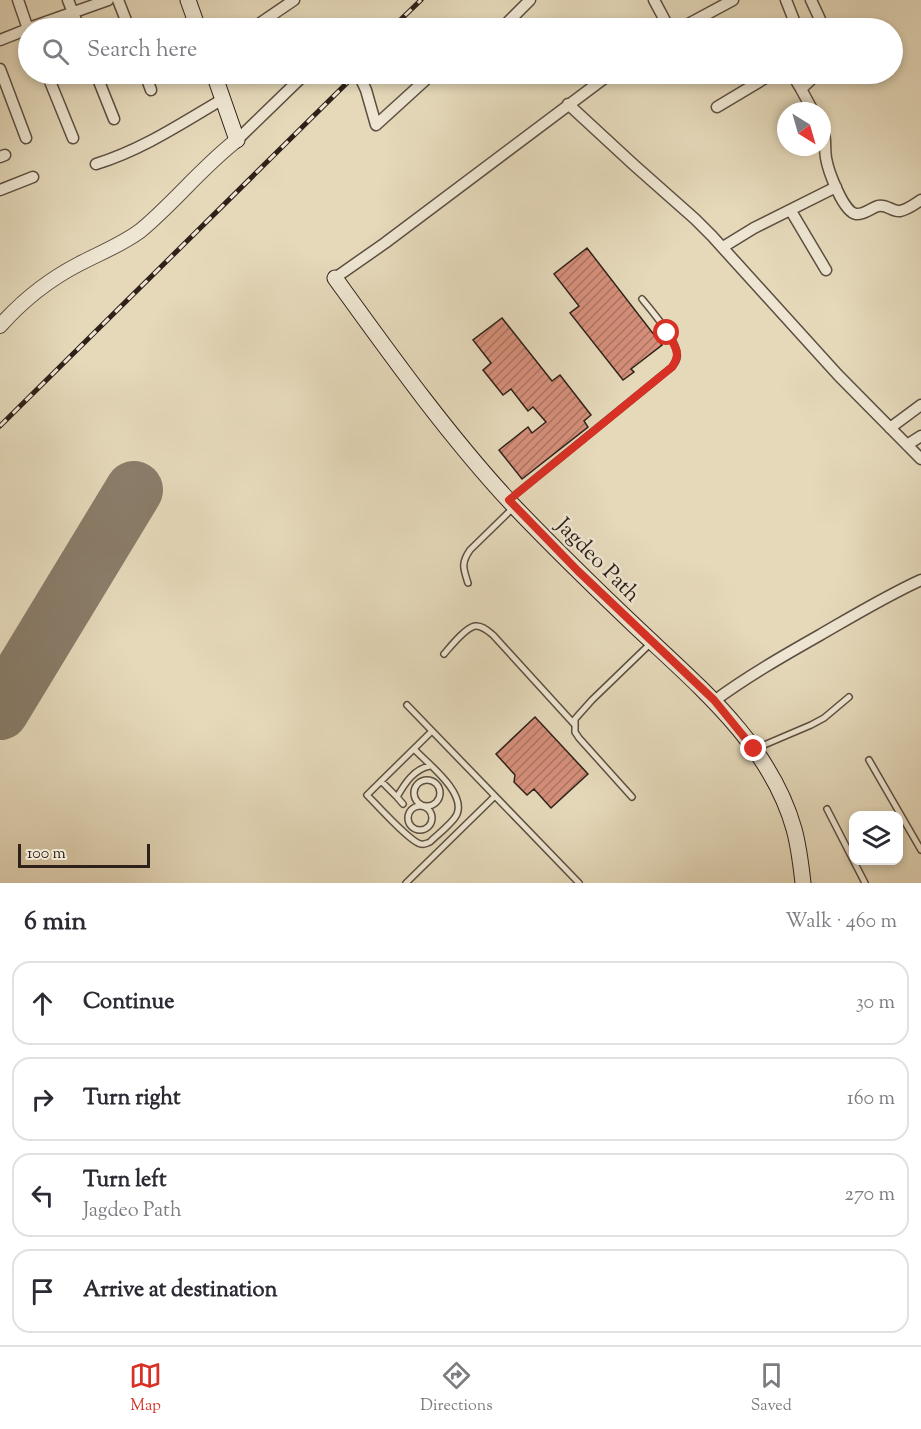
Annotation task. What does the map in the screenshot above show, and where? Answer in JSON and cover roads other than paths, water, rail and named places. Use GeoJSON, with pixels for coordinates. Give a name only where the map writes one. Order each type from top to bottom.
{"type":"FeatureCollection","features":[{"type":"Feature","properties":{"kind":"main road"},"geometry":{"type":"LineString","coordinates":[[188,0],[194,18]]}},
{"type":"Feature","properties":{"kind":"main road"},"geometry":{"type":"LineString","coordinates":[[218,84],[237,140]]}},
{"type":"Feature","properties":{"kind":"main road","name":"Jagdeo Path"},"geometry":{"type":"LineString","coordinates":[[335,278],[444,423],[512,503],[572,565],[714,700],[754,749],[777,786],[788,812],[798,844],[803,883]]}},
{"type":"Feature","properties":{"kind":"street"},"geometry":{"type":"LineString","coordinates":[[18,0],[25,18]]}},
{"type":"Feature","properties":{"kind":"street"},"geometry":{"type":"LineString","coordinates":[[68,0],[75,18]]}},
{"type":"Feature","properties":{"kind":"street"},"geometry":{"type":"LineString","coordinates":[[57,18],[108,0]]}},
{"type":"Feature","properties":{"kind":"street"},"geometry":{"type":"LineString","coordinates":[[118,0],[125,18]]}},
{"type":"Feature","properties":{"kind":"street"},"geometry":{"type":"LineString","coordinates":[[512,18],[530,0]]}},
{"type":"Feature","properties":{"kind":"street"},"geometry":{"type":"LineString","coordinates":[[654,0],[664,18]]}},
{"type":"Feature","properties":{"kind":"street"},"geometry":{"type":"LineString","coordinates":[[700,18],[734,0]]}},
{"type":"Feature","properties":{"kind":"street"},"geometry":{"type":"LineString","coordinates":[[786,0],[793,18]]}},
{"type":"Feature","properties":{"kind":"street"},"geometry":{"type":"LineString","coordinates":[[811,0],[819,18]]}},
{"type":"Feature","properties":{"kind":"street"},"geometry":{"type":"LineString","coordinates":[[267,18],[291,1]]}},
{"type":"Feature","properties":{"kind":"street"},"geometry":{"type":"LineString","coordinates":[[0,40],[18,33]]}},
{"type":"Feature","properties":{"kind":"street"},"geometry":{"type":"LineString","coordinates":[[0,69],[26,138]]}},
{"type":"Feature","properties":{"kind":"street"},"geometry":{"type":"LineString","coordinates":[[51,84],[73,138]]}},
{"type":"Feature","properties":{"kind":"street"},"geometry":{"type":"LineString","coordinates":[[100,84],[114,119]]}},
{"type":"Feature","properties":{"kind":"street"},"geometry":{"type":"LineString","coordinates":[[149,84],[151,90]]}},
{"type":"Feature","properties":{"kind":"street"},"geometry":{"type":"LineString","coordinates":[[0,326],[33,295],[61,275],[122,243],[140,230],[294,84]]}},
{"type":"Feature","properties":{"kind":"street"},"geometry":{"type":"LineString","coordinates":[[363,84],[376,125],[421,84]]}},
{"type":"Feature","properties":{"kind":"street"},"geometry":{"type":"LineString","coordinates":[[335,278],[596,84]]}},
{"type":"Feature","properties":{"kind":"street"},"geometry":{"type":"LineString","coordinates":[[717,107],[755,84]]}},
{"type":"Feature","properties":{"kind":"street"},"geometry":{"type":"LineString","coordinates":[[798,84],[808,102]]}},
{"type":"Feature","properties":{"kind":"street"},"geometry":{"type":"LineString","coordinates":[[801,89],[806,84]]}},
{"type":"Feature","properties":{"kind":"street"},"geometry":{"type":"LineString","coordinates":[[96,164],[137,148],[223,99]]}},
{"type":"Feature","properties":{"kind":"street"},"geometry":{"type":"LineString","coordinates":[[568,104],[689,213],[723,247],[838,375],[921,459]]}},
{"type":"Feature","properties":{"kind":"street"},"geometry":{"type":"LineString","coordinates":[[826,156],[836,187],[855,214],[880,206],[900,211],[921,200]]}},
{"type":"Feature","properties":{"kind":"street"},"geometry":{"type":"LineString","coordinates":[[0,190],[33,177]]}},
{"type":"Feature","properties":{"kind":"street"},"geometry":{"type":"LineString","coordinates":[[723,247],[754,228],[836,187]]}},
{"type":"Feature","properties":{"kind":"street"},"geometry":{"type":"LineString","coordinates":[[791,211],[826,270]]}},
{"type":"Feature","properties":{"kind":"street"},"geometry":{"type":"LineString","coordinates":[[890,428],[921,405]]}},
{"type":"Feature","properties":{"kind":"street"},"geometry":{"type":"LineString","coordinates":[[907,445],[921,436]]}},
{"type":"Feature","properties":{"kind":"street"},"geometry":{"type":"LineString","coordinates":[[714,700],[793,650],[921,580]]}},
{"type":"Feature","properties":{"kind":"lane"},"geometry":{"type":"LineString","coordinates":[[468,582],[464,571],[465,558],[512,503],[672,367],[677,360],[678,355],[673,342],[642,299]]}},
{"type":"Feature","properties":{"kind":"lane"},"geometry":{"type":"LineString","coordinates":[[444,654],[468,629],[476,626],[483,627],[493,635],[575,725]]}},
{"type":"Feature","properties":{"kind":"lane"},"geometry":{"type":"LineString","coordinates":[[632,797],[584,746],[575,732],[575,719],[652,642]]}},
{"type":"Feature","properties":{"kind":"lane"},"geometry":{"type":"LineString","coordinates":[[754,749],[812,725],[849,697]]}},
{"type":"Feature","properties":{"kind":"lane"},"geometry":{"type":"LineString","coordinates":[[407,705],[579,883]]}},
{"type":"Feature","properties":{"kind":"lane"},"geometry":{"type":"LineString","coordinates":[[414,749],[444,779],[458,804],[457,816],[430,842],[420,844],[411,839],[367,795],[432,731]]}},
{"type":"Feature","properties":{"kind":"lane"},"geometry":{"type":"LineString","coordinates":[[869,760],[918,839],[921,850]]}},
{"type":"Feature","properties":{"kind":"lane"},"geometry":{"type":"LineString","coordinates":[[397,797],[417,771],[430,766]]}},
{"type":"Feature","properties":{"kind":"lane"},"geometry":{"type":"LineString","coordinates":[[437,786],[444,779]]}},
{"type":"Feature","properties":{"kind":"lane"},"geometry":{"type":"LineString","coordinates":[[437,786],[426,780],[414,790],[415,798],[424,806],[431,812],[432,820],[428,827],[417,830],[410,825],[409,814],[414,808],[424,806],[429,805],[436,801],[439,794],[437,786]]}},
{"type":"Feature","properties":{"kind":"lane"},"geometry":{"type":"LineString","coordinates":[[381,781],[404,804]]}},
{"type":"Feature","properties":{"kind":"lane"},"geometry":{"type":"LineString","coordinates":[[406,883],[495,797]]}},
{"type":"Feature","properties":{"kind":"lane"},"geometry":{"type":"LineString","coordinates":[[827,809],[865,883]]}},
{"type":"Feature","properties":{"kind":"railway"},"geometry":{"type":"LineString","coordinates":[[402,18],[421,0]]}},
{"type":"Feature","properties":{"kind":"railway"},"geometry":{"type":"LineString","coordinates":[[0,426],[346,84]]}}]}
